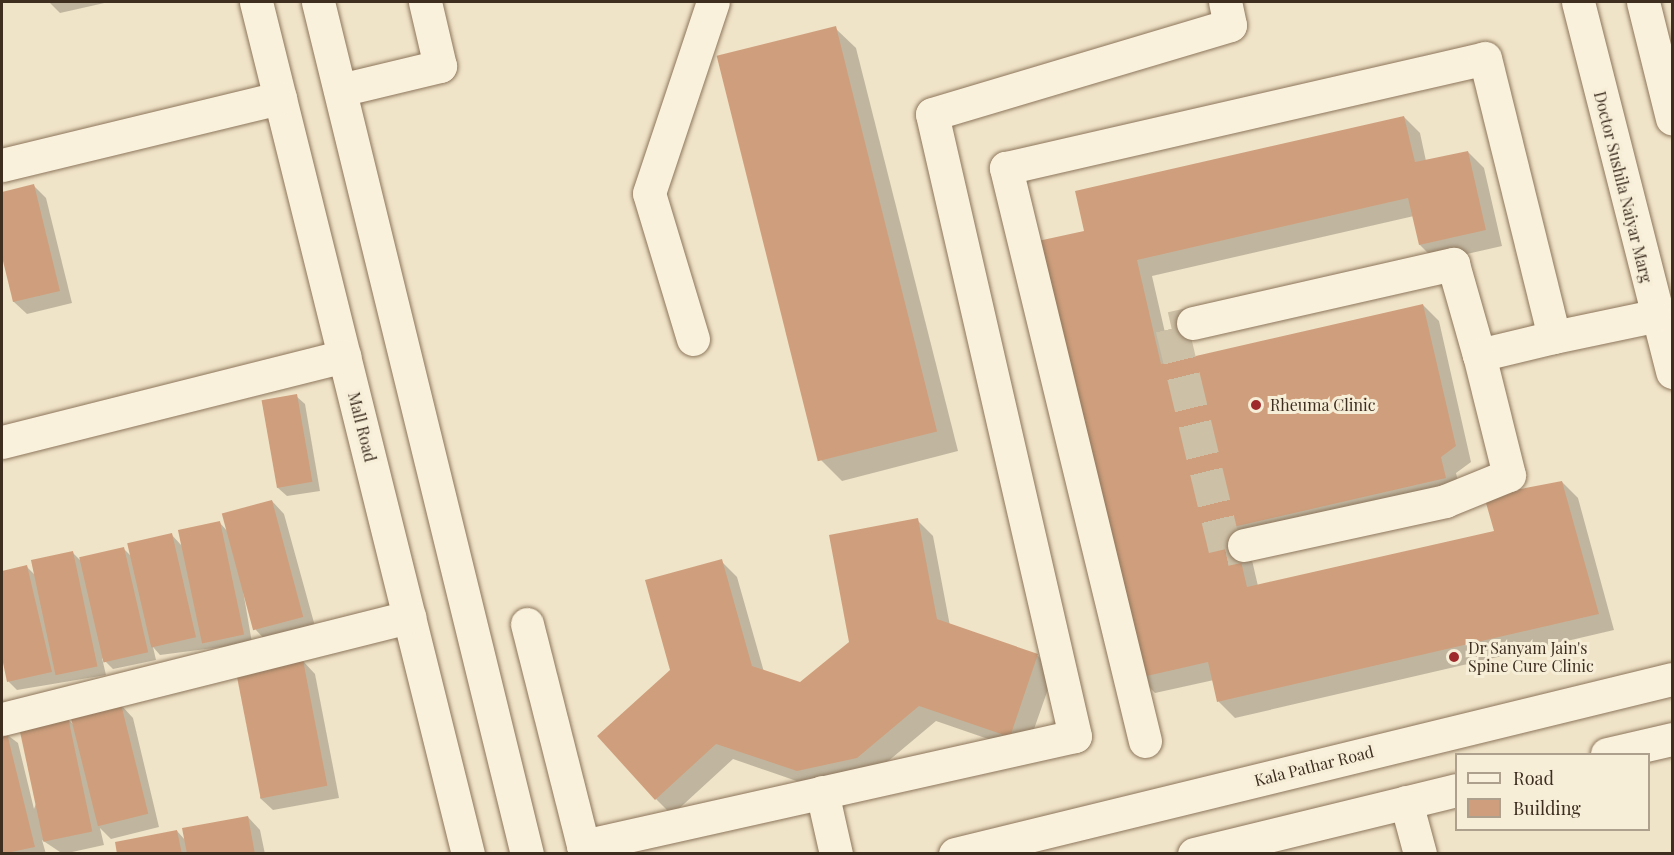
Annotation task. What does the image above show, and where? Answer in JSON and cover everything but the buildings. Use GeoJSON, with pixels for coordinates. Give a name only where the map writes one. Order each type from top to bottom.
{"type":"FeatureCollection","features":[{"type":"Feature","properties":{"kind":"street","name":"Mall Road"},"geometry":{"type":"LineString","coordinates":[[256,2],[468,854]]}},
{"type":"Feature","properties":{"kind":"street"},"geometry":{"type":"LineString","coordinates":[[318,2],[527,854]]}},
{"type":"Feature","properties":{"kind":"street"},"geometry":{"type":"LineString","coordinates":[[340,90],[440,66],[425,2]]}},
{"type":"Feature","properties":{"kind":"street"},"geometry":{"type":"LineString","coordinates":[[693,339],[649,193],[713,2]]}},
{"type":"Feature","properties":{"kind":"street"},"geometry":{"type":"LineString","coordinates":[[527,624],[583,846],[1075,736],[932,114],[1230,25],[1225,2]]}},
{"type":"Feature","properties":{"kind":"street","name":"Doctor Sushila Naiyar Marg"},"geometry":{"type":"LineString","coordinates":[[1578,2],[1654,316],[1672,372]]}},
{"type":"Feature","properties":{"kind":"street"},"geometry":{"type":"LineString","coordinates":[[1643,2],[1672,118]]}},
{"type":"Feature","properties":{"kind":"street"},"geometry":{"type":"LineString","coordinates":[[1144,741],[1006,168],[1485,58],[1554,337]]}},
{"type":"Feature","properties":{"kind":"street"},"geometry":{"type":"LineString","coordinates":[[2,165],[280,98]]}},
{"type":"Feature","properties":{"kind":"street"},"geometry":{"type":"LineString","coordinates":[[1193,323],[1453,264],[1509,475],[1445,501],[1244,545]]}},
{"type":"Feature","properties":{"kind":"street"},"geometry":{"type":"LineString","coordinates":[[1479,355],[1654,316]]}},
{"type":"Feature","properties":{"kind":"street"},"geometry":{"type":"LineString","coordinates":[[2,442],[344,356]]}},
{"type":"Feature","properties":{"kind":"street"},"geometry":{"type":"LineString","coordinates":[[2,719],[409,617]]}},
{"type":"Feature","properties":{"kind":"street","name":"Kala Pathar Road"},"geometry":{"type":"LineString","coordinates":[[955,854],[1672,680]]}},
{"type":"Feature","properties":{"kind":"street"},"geometry":{"type":"LineString","coordinates":[[1610,753],[1672,739]]}},
{"type":"Feature","properties":{"kind":"street"},"geometry":{"type":"LineString","coordinates":[[1194,854],[1455,790]]}},
{"type":"Feature","properties":{"kind":"street"},"geometry":{"type":"LineString","coordinates":[[822,792],[836,854]]}},
{"type":"Feature","properties":{"kind":"street"},"geometry":{"type":"LineString","coordinates":[[1406,802],[1420,854]]}},
{"type":"Feature","properties":{"kind":"tunnel"},"geometry":{"type":"LineString","coordinates":[[1193,323],[1172,328],[1225,549],[1244,545]]}},
{"type":"Feature","properties":{"kind":"place","name":"Rheuma Clinic"},"geometry":{"type":"Point","coordinates":[1256,405]}},
{"type":"Feature","properties":{"kind":"place","name":"Dr Sanyam Jain's Spine Cure Clinic"},"geometry":{"type":"Point","coordinates":[1454,657]}}]}
